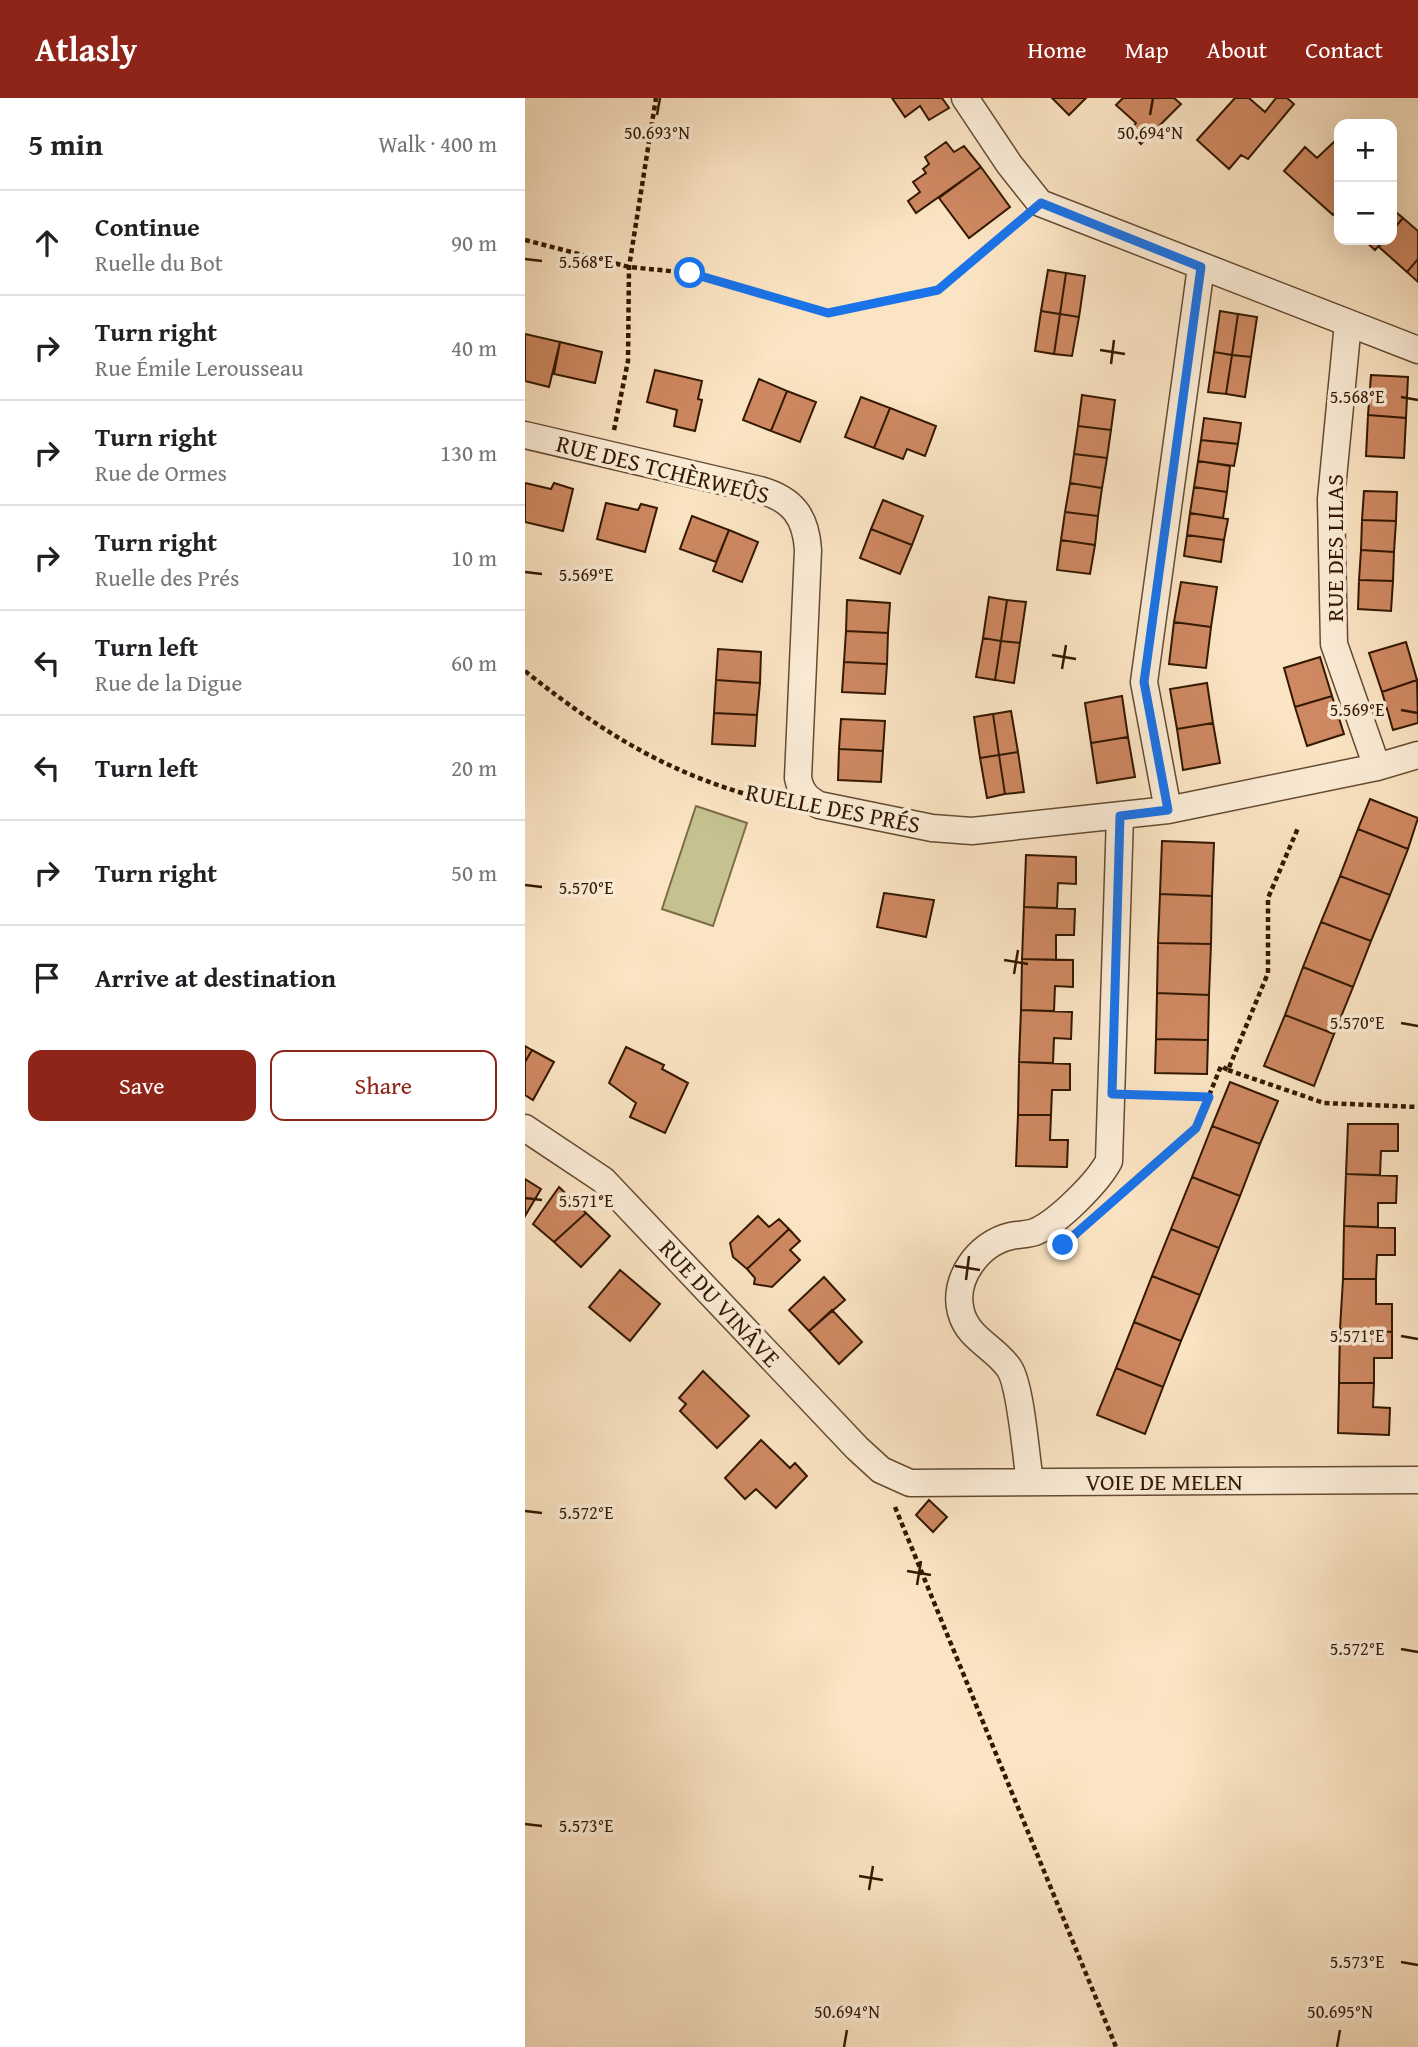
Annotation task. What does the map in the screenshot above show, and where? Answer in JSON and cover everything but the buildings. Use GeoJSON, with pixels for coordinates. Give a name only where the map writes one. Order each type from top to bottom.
{"type":"FeatureCollection","features":[{"type":"Feature","properties":{"kind":"street"},"geometry":{"type":"LineString","coordinates":[[965,98],[1009,164],[1041,203],[1418,350]]}},
{"type":"Feature","properties":{"kind":"street"},"geometry":{"type":"LineString","coordinates":[[1168,810],[1144,682],[1201,267]]}},
{"type":"Feature","properties":{"kind":"street","name":"RUE DES LILAS"},"geometry":{"type":"LineString","coordinates":[[1348,323],[1331,499],[1334,644],[1377,767]]}},
{"type":"Feature","properties":{"kind":"street","name":"RUE DES TCHÈRWEÛS"},"geometry":{"type":"LineString","coordinates":[[525,436],[774,494],[796,509],[804,522],[808,550],[797,763],[801,790],[808,799]]}},
{"type":"Feature","properties":{"kind":"street","name":"RUELLE DES PRÉS"},"geometry":{"type":"LineString","coordinates":[[808,799],[833,809],[932,828],[972,831],[1168,810],[1377,767],[1418,755]]}},
{"type":"Feature","properties":{"kind":"street"},"geometry":{"type":"LineString","coordinates":[[1030,1482],[1010,1369],[967,1327],[961,1312],[962,1280],[981,1252],[995,1242],[1036,1232],[1102,1173],[1109,1161],[1120,816]]}},
{"type":"Feature","properties":{"kind":"street","name":"RUE DU VINÂVE"},"geometry":{"type":"LineString","coordinates":[[525,1128],[603,1180],[881,1470],[910,1483]]}},
{"type":"Feature","properties":{"kind":"street","name":"VOIE DE MELEN"},"geometry":{"type":"LineString","coordinates":[[910,1483],[1418,1480]]}},
{"type":"Feature","properties":{"kind":"path"},"geometry":{"type":"LineString","coordinates":[[609,454],[628,361],[629,267],[656,98]]}},
{"type":"Feature","properties":{"kind":"path"},"geometry":{"type":"LineString","coordinates":[[525,240],[629,267],[690,273],[828,313],[938,290],[1041,203]]}},
{"type":"Feature","properties":{"kind":"path","name":"RUELLE DES PRÉS"},"geometry":{"type":"LineString","coordinates":[[525,671],[620,741],[669,767],[769,800],[789,803],[808,799]]}},
{"type":"Feature","properties":{"kind":"path"},"geometry":{"type":"LineString","coordinates":[[1228,1070],[1269,973],[1268,898],[1298,828]]}},
{"type":"Feature","properties":{"kind":"path"},"geometry":{"type":"LineString","coordinates":[[1124,1191],[1196,1128],[1221,1066],[1324,1103],[1418,1107]]}},
{"type":"Feature","properties":{"kind":"path"},"geometry":{"type":"LineString","coordinates":[[1112,1094],[1209,1097]]}},
{"type":"Feature","properties":{"kind":"path"},"geometry":{"type":"LineString","coordinates":[[881,1470],[1116,2047]]}},
{"type":"Feature","properties":{"kind":"shaded area"},"geometry":{"type":"Polygon","coordinates":[[[696,806],[747,823],[713,926],[662,909],[696,806]]]}},
{"type":"Feature","properties":{"kind":"route"},"geometry":{"type":"LineString","coordinates":[[690,273],[828,313],[938,290],[1041,203],[1201,267],[1144,682],[1168,810],[1120,816],[1112,1094],[1209,1097],[1196,1128],[1063,1245]]}}]}
